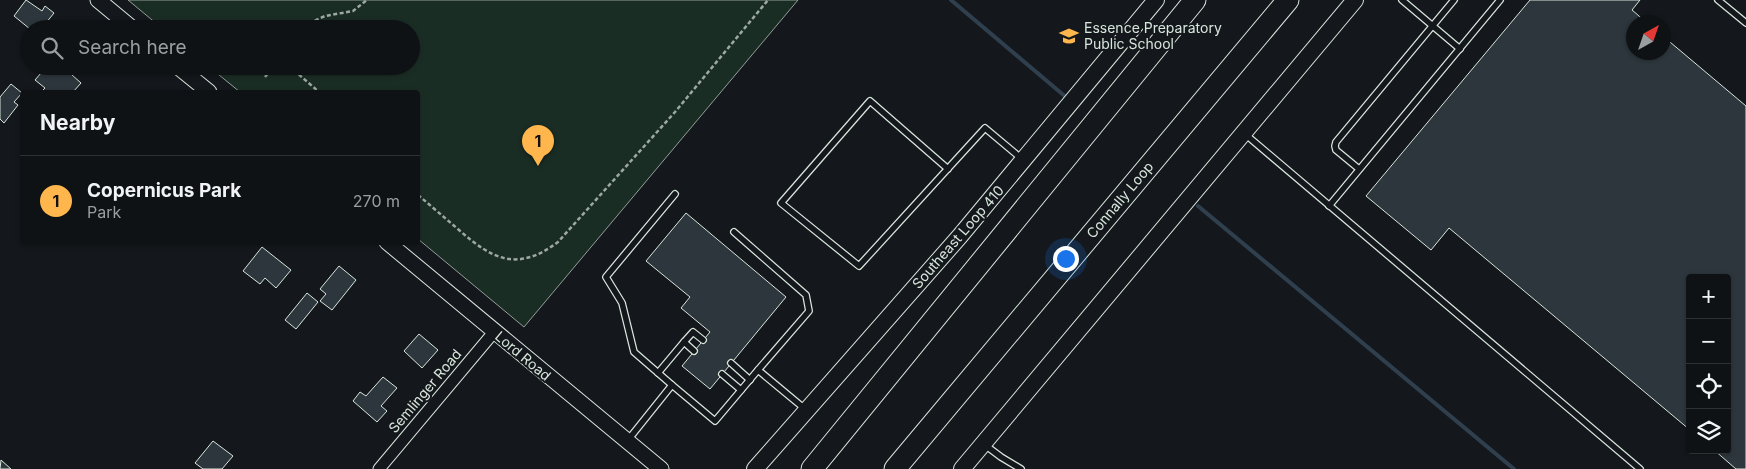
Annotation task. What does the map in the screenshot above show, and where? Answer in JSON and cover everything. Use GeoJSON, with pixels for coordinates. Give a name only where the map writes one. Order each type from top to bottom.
{"type":"FeatureCollection","features":[{"type":"Feature","properties":{"kind":"highway"},"geometry":{"type":"LineString","coordinates":[[812,469],[1195,0]]}},
{"type":"Feature","properties":{"kind":"highway","name":"Connally Loop"},"geometry":{"type":"LineString","coordinates":[[895,469],[1288,0]]}},
{"type":"Feature","properties":{"kind":"highway"},"geometry":{"type":"LineString","coordinates":[[803,469],[836,440]]}},
{"type":"Feature","properties":{"kind":"main road","name":"Southeast Loop 410"},"geometry":{"type":"LineString","coordinates":[[755,469],[1024,160],[1156,0]]}},
{"type":"Feature","properties":{"kind":"main road"},"geometry":{"type":"LineString","coordinates":[[962,469],[1355,0]]}},
{"type":"Feature","properties":{"kind":"street"},"geometry":{"type":"LineString","coordinates":[[98,0],[121,20]]}},
{"type":"Feature","properties":{"kind":"street"},"geometry":{"type":"LineString","coordinates":[[188,75],[206,90]]}},
{"type":"Feature","properties":{"kind":"street","name":"Lord Road"},"geometry":{"type":"LineString","coordinates":[[391,245],[626,442],[661,469]]}},
{"type":"Feature","properties":{"kind":"street","name":"Semlinger Road"},"geometry":{"type":"LineString","coordinates":[[379,469],[494,332]]}},
{"type":"Feature","properties":{"kind":"lane"},"geometry":{"type":"LineString","coordinates":[[1402,0],[1460,49]]}},
{"type":"Feature","properties":{"kind":"lane"},"geometry":{"type":"LineString","coordinates":[[1359,169],[1336,150],[1336,142],[1454,0]]}},
{"type":"Feature","properties":{"kind":"lane"},"geometry":{"type":"LineString","coordinates":[[1329,206],[1500,0]]}},
{"type":"Feature","properties":{"kind":"lane"},"geometry":{"type":"LineString","coordinates":[[1718,0],[1746,24]]}},
{"type":"Feature","properties":{"kind":"lane"},"geometry":{"type":"LineString","coordinates":[[948,169],[870,102],[781,203],[859,266],[948,169],[985,128],[1024,160]]}},
{"type":"Feature","properties":{"kind":"lane"},"geometry":{"type":"LineString","coordinates":[[1244,133],[1640,469]]}},
{"type":"Feature","properties":{"kind":"lane"},"geometry":{"type":"LineString","coordinates":[[675,194],[606,277],[622,303],[634,352],[715,421],[809,310],[806,295],[734,232]]}},
{"type":"Feature","properties":{"kind":"lane"},"geometry":{"type":"LineString","coordinates":[[658,373],[693,332],[703,340]]}},
{"type":"Feature","properties":{"kind":"lane"},"geometry":{"type":"LineString","coordinates":[[684,342],[694,351]]}},
{"type":"Feature","properties":{"kind":"lane"},"geometry":{"type":"LineString","coordinates":[[731,363],[750,380]]}},
{"type":"Feature","properties":{"kind":"lane"},"geometry":{"type":"LineString","coordinates":[[758,370],[807,411]]}},
{"type":"Feature","properties":{"kind":"lane"},"geometry":{"type":"LineString","coordinates":[[722,374],[741,390]]}},
{"type":"Feature","properties":{"kind":"lane"},"geometry":{"type":"LineString","coordinates":[[626,442],[672,385]]}},
{"type":"Feature","properties":{"kind":"lane"},"geometry":{"type":"LineString","coordinates":[[983,443],[1021,469]]}},
{"type":"Feature","properties":{"kind":"path"},"geometry":{"type":"LineString","coordinates":[[316,20],[325,16],[353,11],[367,0]]}},
{"type":"Feature","properties":{"kind":"path"},"geometry":{"type":"LineString","coordinates":[[420,197],[490,254],[506,259],[520,260],[535,257],[558,242],[675,112],[768,0]]}},
{"type":"Feature","properties":{"kind":"path"},"geometry":{"type":"LineString","coordinates":[[299,75],[317,90]]}},
{"type":"Feature","properties":{"kind":"green space"},"geometry":{"type":"Polygon","coordinates":[[[128,0],[798,0],[524,327],[420,241],[420,90],[238,90],[219,75],[420,75],[420,20],[152,20],[128,0]]]}},
{"type":"Feature","properties":{"kind":"building"},"geometry":{"type":"Polygon","coordinates":[[[26,0],[42,11],[45,6],[54,13],[48,20],[20,21],[14,16],[26,0]]]}},
{"type":"Feature","properties":{"kind":"building"},"geometry":{"type":"Polygon","coordinates":[[[1530,0],[1640,0],[1632,10],[1638,15],[1626,15],[1626,60],[1671,60],[1671,43],[1746,106],[1746,469],[1736,469],[1719,454],[1731,454],[1731,274],[1686,274],[1686,427],[1449,228],[1431,250],[1366,196],[1530,0]]]}},
{"type":"Feature","properties":{"kind":"building"},"geometry":{"type":"Polygon","coordinates":[[[39,75],[72,75],[81,83],[75,90],[43,90],[45,88],[35,80],[39,75]]]}},
{"type":"Feature","properties":{"kind":"building"},"geometry":{"type":"Polygon","coordinates":[[[11,84],[20,91],[20,95],[14,102],[18,105],[4,123],[0,119],[0,97],[11,84]]]}},
{"type":"Feature","properties":{"kind":"building"},"geometry":{"type":"Polygon","coordinates":[[[686,213],[786,297],[710,389],[682,366],[710,332],[681,308],[690,297],[646,261],[686,213]]]}},
{"type":"Feature","properties":{"kind":"building"},"geometry":{"type":"Polygon","coordinates":[[[262,247],[291,270],[276,288],[265,278],[260,284],[243,271],[262,247]]]}},
{"type":"Feature","properties":{"kind":"building"},"geometry":{"type":"Polygon","coordinates":[[[339,266],[356,280],[332,310],[320,301],[326,294],[320,289],[339,266]]]}},
{"type":"Feature","properties":{"kind":"building"},"geometry":{"type":"Polygon","coordinates":[[[307,293],[318,302],[296,329],[285,320],[307,293]]]}},
{"type":"Feature","properties":{"kind":"building"},"geometry":{"type":"Polygon","coordinates":[[[419,334],[438,350],[422,368],[404,351],[419,334]]]}},
{"type":"Feature","properties":{"kind":"building"},"geometry":{"type":"Polygon","coordinates":[[[383,377],[397,388],[381,406],[387,411],[377,422],[353,401],[360,392],[366,396],[383,377]]]}},
{"type":"Feature","properties":{"kind":"building"},"geometry":{"type":"Polygon","coordinates":[[[213,441],[233,456],[222,469],[203,469],[195,463],[213,441]]]}},
{"type":"Feature","properties":{"kind":"building"},"geometry":{"type":"Polygon","coordinates":[[[1,460],[11,469],[0,469],[1,460]]]}},
{"type":"Feature","properties":{"kind":"waterway"},"geometry":{"type":"LineString","coordinates":[[951,0],[1067,98]]}},
{"type":"Feature","properties":{"kind":"waterway"},"geometry":{"type":"LineString","coordinates":[[1198,206],[1514,469]]}},
{"type":"Feature","properties":{"kind":"place","name":"Essence Preparatory Public School"},"geometry":{"type":"Point","coordinates":[1069,36]}},
{"type":"Feature","properties":{"kind":"place","name":"Copernicus Park"},"geometry":{"type":"Point","coordinates":[538,166]}}]}
